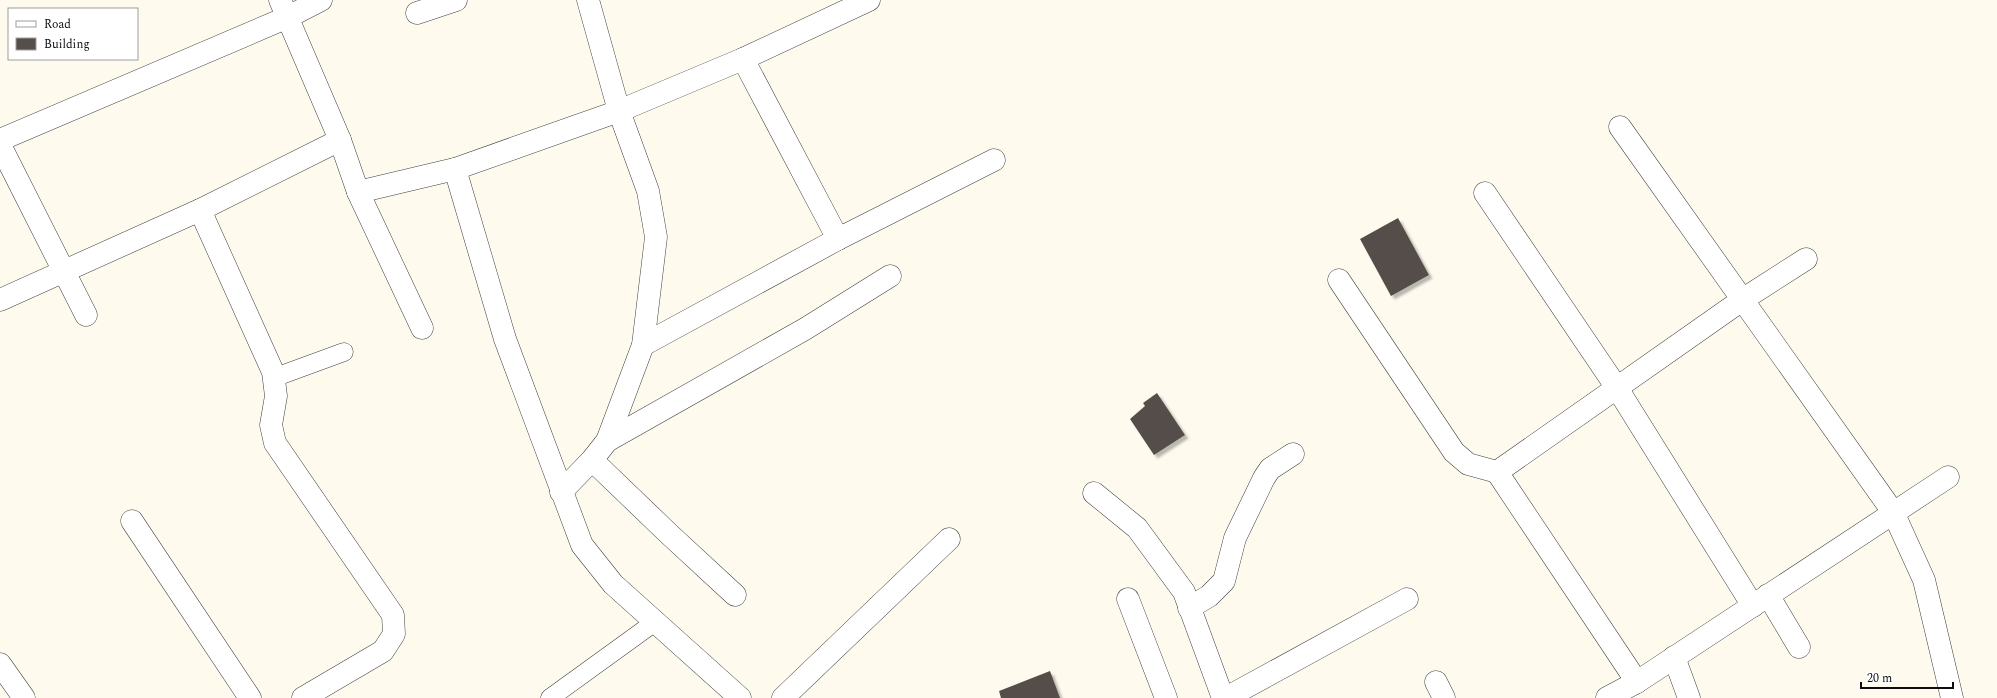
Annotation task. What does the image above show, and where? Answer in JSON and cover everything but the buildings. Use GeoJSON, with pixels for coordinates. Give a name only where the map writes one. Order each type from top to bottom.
{"type":"FeatureCollection","features":[{"type":"Feature","properties":{"kind":"street"},"geometry":{"type":"LineString","coordinates":[[0,140],[284,8],[321,0]]}},
{"type":"Feature","properties":{"kind":"street"},"geometry":{"type":"LineString","coordinates":[[417,13],[456,0]]}},
{"type":"Feature","properties":{"kind":"street"},"geometry":{"type":"LineString","coordinates":[[561,492],[607,442],[643,345],[656,237],[648,191],[619,111],[588,0]]}},
{"type":"Feature","properties":{"kind":"street"},"geometry":{"type":"LineString","coordinates":[[358,192],[455,169],[619,111],[743,59],[869,0]]}},
{"type":"Feature","properties":{"kind":"street"},"geometry":{"type":"LineString","coordinates":[[284,8],[340,140],[358,192],[422,328]]}},
{"type":"Feature","properties":{"kind":"street"},"geometry":{"type":"LineString","coordinates":[[743,59],[838,239]]}},
{"type":"Feature","properties":{"kind":"street"},"geometry":{"type":"LineString","coordinates":[[1620,126],[1893,512],[1924,580],[1952,698]]}},
{"type":"Feature","properties":{"kind":"street"},"geometry":{"type":"LineString","coordinates":[[0,300],[200,210],[340,140]]}},
{"type":"Feature","properties":{"kind":"street"},"geometry":{"type":"LineString","coordinates":[[0,145],[86,315]]}},
{"type":"Feature","properties":{"kind":"street"},"geometry":{"type":"LineString","coordinates":[[643,345],[838,239],[994,160]]}},
{"type":"Feature","properties":{"kind":"street"},"geometry":{"type":"LineString","coordinates":[[455,169],[505,339],[582,545],[612,584],[740,698]]}},
{"type":"Feature","properties":{"kind":"street"},"geometry":{"type":"LineString","coordinates":[[1485,193],[1760,600],[1799,646]]}},
{"type":"Feature","properties":{"kind":"street"},"geometry":{"type":"LineString","coordinates":[[200,210],[273,372],[276,396],[271,425],[275,443],[393,615],[394,634],[383,651],[303,698]]}},
{"type":"Feature","properties":{"kind":"street"},"geometry":{"type":"LineString","coordinates":[[1497,472],[1742,300],[1806,259]]}},
{"type":"Feature","properties":{"kind":"street"},"geometry":{"type":"LineString","coordinates":[[607,442],[805,329],[890,276]]}},
{"type":"Feature","properties":{"kind":"street"},"geometry":{"type":"LineString","coordinates":[[1339,280],[1454,452],[1468,464],[1497,472],[1637,682]]}},
{"type":"Feature","properties":{"kind":"street"},"geometry":{"type":"LineString","coordinates":[[1189,608],[1209,596],[1224,581],[1235,538],[1264,478],[1270,469],[1293,454]]}},
{"type":"Feature","properties":{"kind":"street"},"geometry":{"type":"LineString","coordinates":[[592,460],[735,595]]}},
{"type":"Feature","properties":{"kind":"street"},"geometry":{"type":"LineString","coordinates":[[1607,698],[1637,682],[1948,477]]}},
{"type":"Feature","properties":{"kind":"street"},"geometry":{"type":"LineString","coordinates":[[1094,493],[1137,528],[1184,592],[1223,698]]}},
{"type":"Feature","properties":{"kind":"street"},"geometry":{"type":"LineString","coordinates":[[132,521],[250,698]]}},
{"type":"Feature","properties":{"kind":"street"},"geometry":{"type":"LineString","coordinates":[[783,698],[949,539]]}},
{"type":"Feature","properties":{"kind":"street"},"geometry":{"type":"LineString","coordinates":[[1128,599],[1166,698]]}},
{"type":"Feature","properties":{"kind":"street"},"geometry":{"type":"LineString","coordinates":[[1226,698],[1407,599]]}},
{"type":"Feature","properties":{"kind":"street"},"geometry":{"type":"LineString","coordinates":[[1674,657],[1689,698]]}},
{"type":"Feature","properties":{"kind":"street"},"geometry":{"type":"LineString","coordinates":[[0,664],[24,698]]}},
{"type":"Feature","properties":{"kind":"lane"},"geometry":{"type":"LineString","coordinates":[[273,378],[344,352]]}},
{"type":"Feature","properties":{"kind":"lane"},"geometry":{"type":"LineString","coordinates":[[550,698],[655,622]]}}]}
